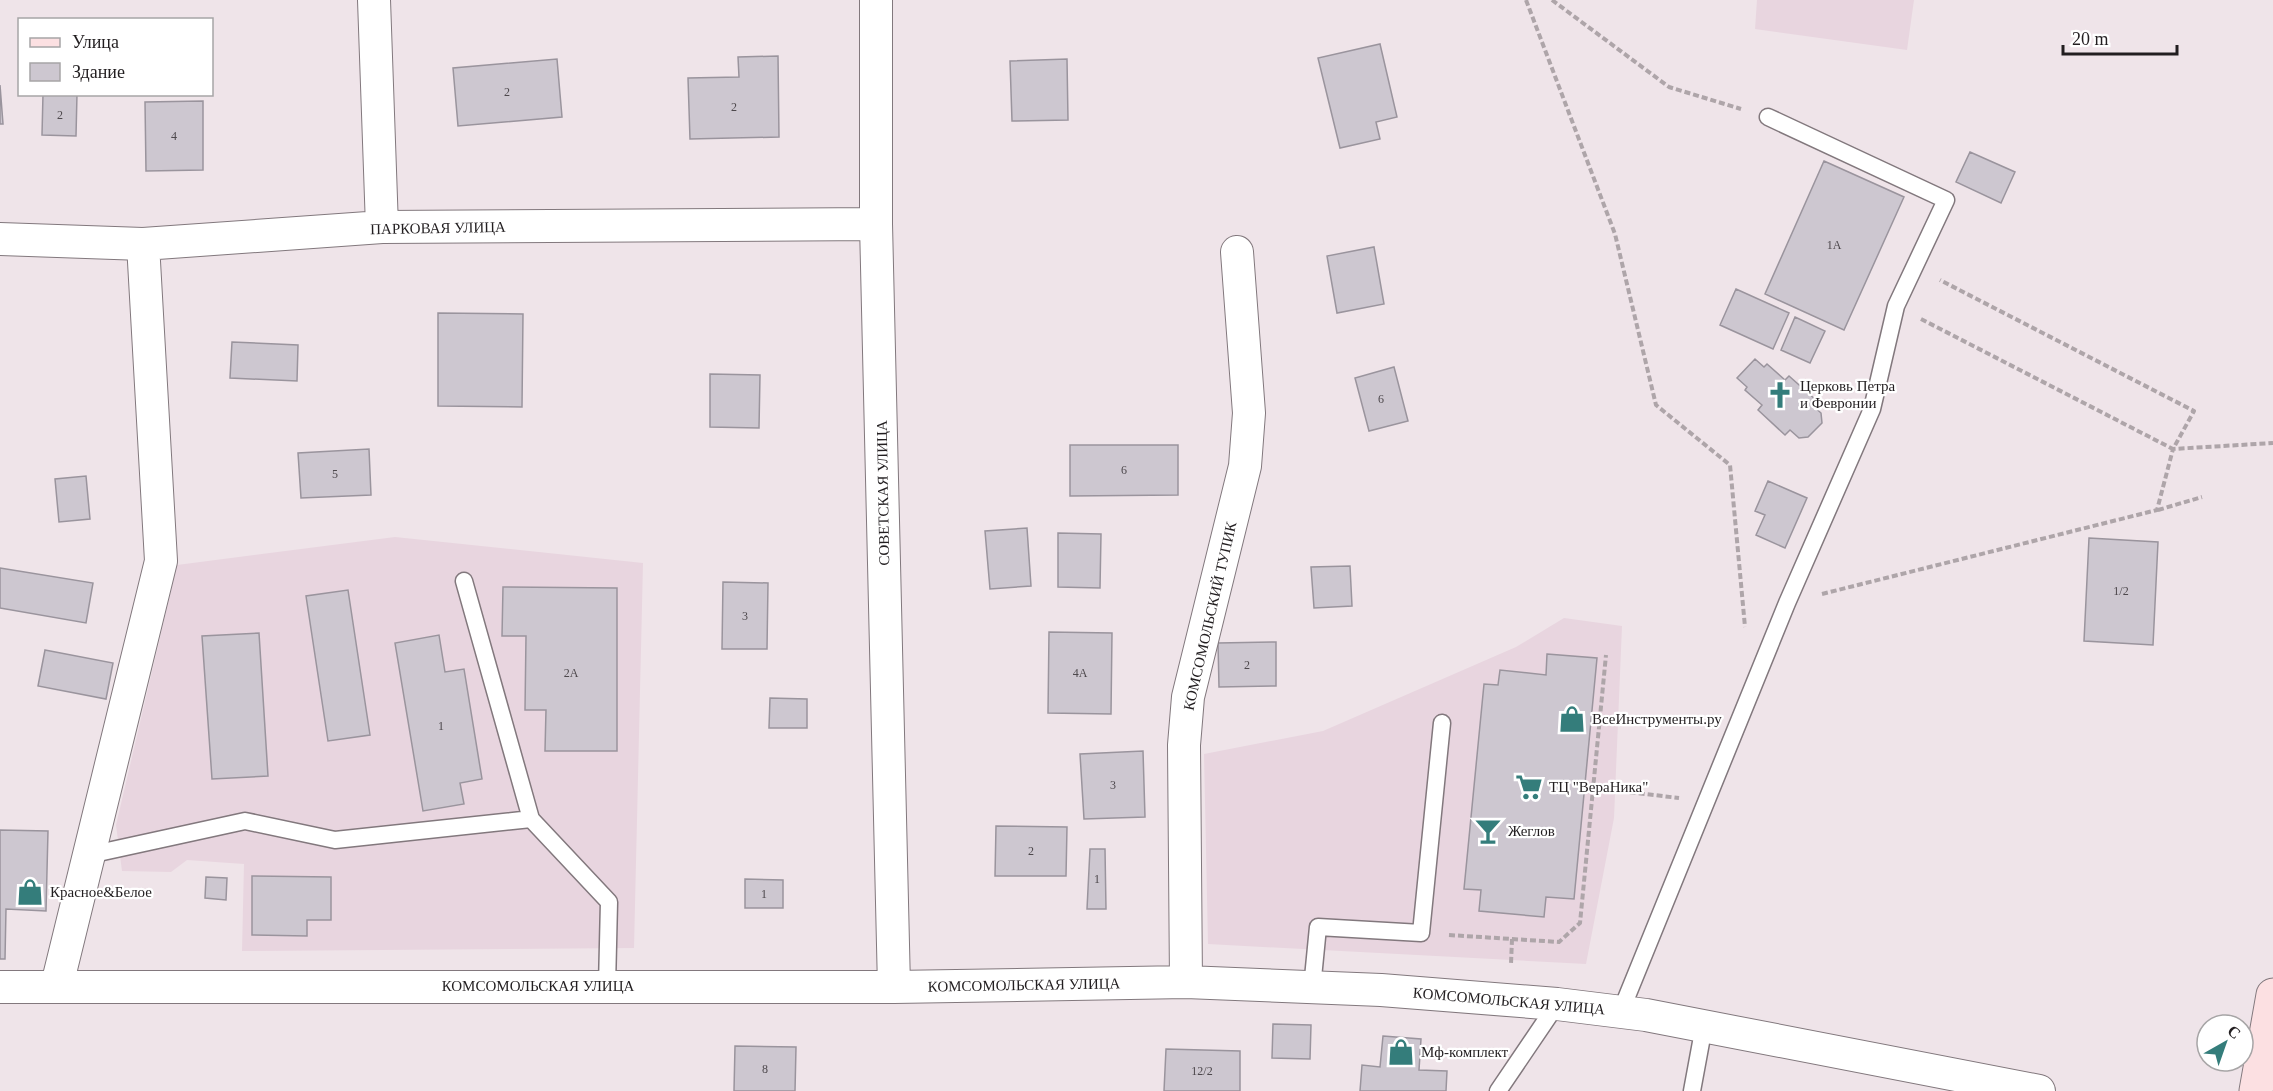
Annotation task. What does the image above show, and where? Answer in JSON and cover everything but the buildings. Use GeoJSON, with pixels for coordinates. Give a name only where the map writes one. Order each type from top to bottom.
{"type":"FeatureCollection","features":[{"type":"Feature","properties":{"kind":"street"},"geometry":{"type":"LineString","coordinates":[[374,0],[382,227]]}},
{"type":"Feature","properties":{"kind":"street","name":"СОВЕТСКАЯ УЛИЦА"},"geometry":{"type":"LineString","coordinates":[[876,0],[876,224],[894,987]]}},
{"type":"Feature","properties":{"kind":"street","name":"ПАРКОВАЯ УЛИЦА"},"geometry":{"type":"LineString","coordinates":[[0,239],[142,244],[382,227],[876,224]]}},
{"type":"Feature","properties":{"kind":"street"},"geometry":{"type":"LineString","coordinates":[[57,985],[161,561],[142,244]]}},
{"type":"Feature","properties":{"kind":"street","name":"КОМСОМОЛЬСКИЙ ТУПИК"},"geometry":{"type":"LineString","coordinates":[[1186,982],[1184,745],[1188,697],[1245,466],[1249,413],[1237,252]]}},
{"type":"Feature","properties":{"kind":"street","name":"КОМСОМОЛЬСКАЯ УЛИЦА"},"geometry":{"type":"LineString","coordinates":[[0,987],[57,985],[894,987],[1186,982],[1381,990],[1621,1011],[2039,1091]]}},
{"type":"Feature","properties":{"kind":"street"},"geometry":{"type":"LineString","coordinates":[[2256,1091],[2273,995]]}},
{"type":"Feature","properties":{"kind":"lane"},"geometry":{"type":"LineString","coordinates":[[1621,1011],[1787,603],[1872,409],[1896,306],[1946,200],[1768,117]]}},
{"type":"Feature","properties":{"kind":"lane"},"geometry":{"type":"LineString","coordinates":[[464,581],[531,819],[609,902],[607,986]]}},
{"type":"Feature","properties":{"kind":"lane"},"geometry":{"type":"LineString","coordinates":[[1312,988],[1318,927],[1421,933],[1442,723]]}},
{"type":"Feature","properties":{"kind":"lane"},"geometry":{"type":"LineString","coordinates":[[89,855],[245,821],[335,840],[531,819]]}},
{"type":"Feature","properties":{"kind":"lane"},"geometry":{"type":"LineString","coordinates":[[1498,1091],[1557,1004]]}},
{"type":"Feature","properties":{"kind":"lane"},"geometry":{"type":"LineString","coordinates":[[1692,1091],[1704,1026]]}},
{"type":"Feature","properties":{"kind":"path"},"geometry":{"type":"LineString","coordinates":[[1526,0],[1615,234],[1656,405],[1730,465],[1746,631]]}},
{"type":"Feature","properties":{"kind":"path"},"geometry":{"type":"LineString","coordinates":[[1552,0],[1669,87],[1768,117]]}},
{"type":"Feature","properties":{"kind":"path"},"geometry":{"type":"LineString","coordinates":[[1914,267],[2194,411],[2173,449],[2157,510]]}},
{"type":"Feature","properties":{"kind":"path"},"geometry":{"type":"LineString","coordinates":[[1896,306],[2173,449],[2273,444]]}},
{"type":"Feature","properties":{"kind":"path"},"geometry":{"type":"LineString","coordinates":[[1787,603],[2157,510],[2202,496]]}},
{"type":"Feature","properties":{"kind":"path"},"geometry":{"type":"LineString","coordinates":[[1421,933],[1559,942],[1580,923],[1606,655]]}},
{"type":"Feature","properties":{"kind":"path"},"geometry":{"type":"LineString","coordinates":[[1594,788],[1706,801]]}},
{"type":"Feature","properties":{"kind":"path"},"geometry":{"type":"LineString","coordinates":[[1509,1001],[1512,939]]}},
{"type":"Feature","properties":{"kind":"shaded area"},"geometry":{"type":"Polygon","coordinates":[[[1757,0],[1914,0],[1907,50],[1755,29],[1757,0]]]}},
{"type":"Feature","properties":{"kind":"shaded area"},"geometry":{"type":"Polygon","coordinates":[[[395,537],[643,563],[634,948],[242,951],[244,864],[187,860],[171,872],[122,871],[116,825],[177,565],[395,537]]]}},
{"type":"Feature","properties":{"kind":"shaded area"},"geometry":{"type":"Polygon","coordinates":[[[1564,618],[1622,626],[1614,818],[1586,964],[1208,944],[1204,754],[1323,731],[1516,647],[1564,618]]]}},
{"type":"Feature","properties":{"kind":"place","name":"Церковь Петра и Февронии"},"geometry":{"type":"Point","coordinates":[1780,395]}},
{"type":"Feature","properties":{"kind":"place","name":"ВсеИнструменты.ру"},"geometry":{"type":"Point","coordinates":[1572,719]}},
{"type":"Feature","properties":{"kind":"place","name":"ТЦ \"ВераНика\""},"geometry":{"type":"Point","coordinates":[1529,787]}},
{"type":"Feature","properties":{"kind":"place","name":"Жеглов"},"geometry":{"type":"Point","coordinates":[1488,831]}},
{"type":"Feature","properties":{"kind":"place","name":"Красное&Белое"},"geometry":{"type":"Point","coordinates":[30,892]}},
{"type":"Feature","properties":{"kind":"place","name":"Мф-комплект"},"geometry":{"type":"Point","coordinates":[1401,1052]}}]}
